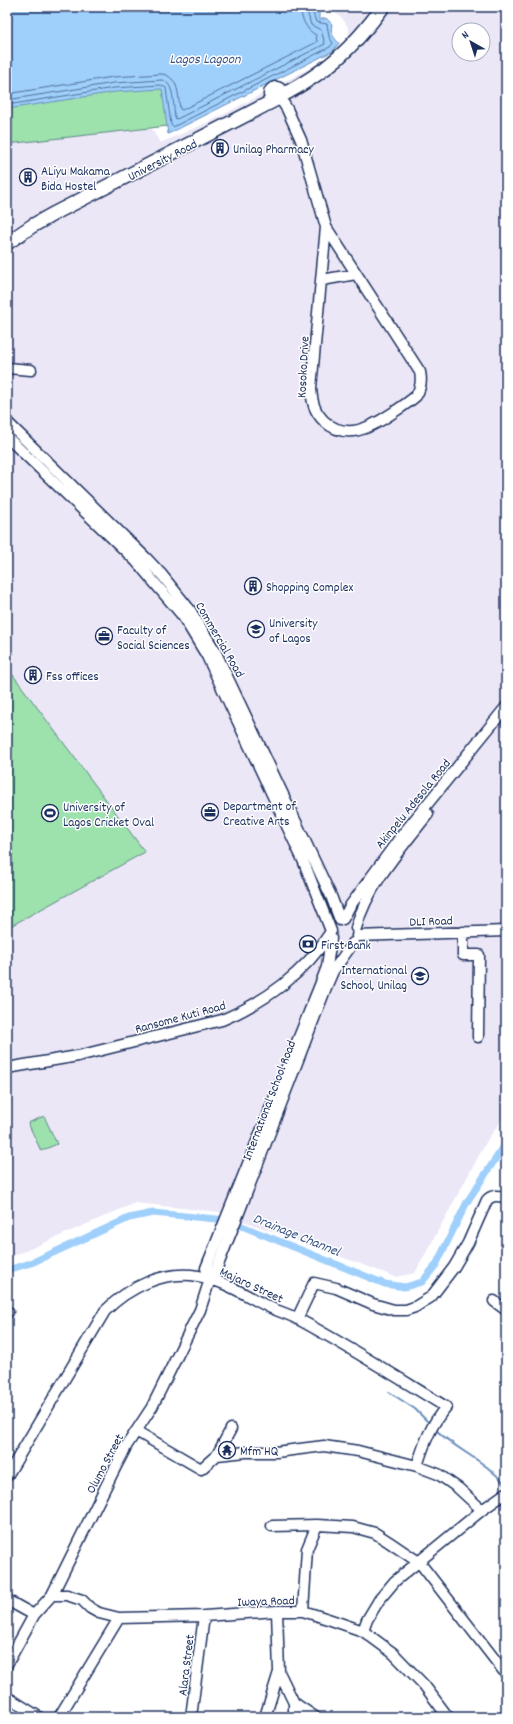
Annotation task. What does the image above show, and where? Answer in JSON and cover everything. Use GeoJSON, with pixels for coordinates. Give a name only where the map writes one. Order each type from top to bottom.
{"type":"FeatureCollection","features":[{"type":"Feature","properties":{"kind":"main road","name":"University Road"},"geometry":{"type":"LineString","coordinates":[[7,243],[49,216],[277,95],[340,48],[374,7]]}},
{"type":"Feature","properties":{"kind":"main road","name":"University Road"},"geometry":{"type":"LineString","coordinates":[[7,234],[53,206],[318,75],[338,59],[356,41],[383,7]]}},
{"type":"Feature","properties":{"kind":"street","name":"Kosoko Drive"},"geometry":{"type":"LineString","coordinates":[[277,95],[287,109],[300,140],[326,227],[413,359],[420,372],[422,380],[416,396],[410,402],[374,425],[356,431],[341,431],[329,425],[314,409],[312,400],[311,388],[326,227]]}},
{"type":"Feature","properties":{"kind":"street"},"geometry":{"type":"LineString","coordinates":[[322,280],[356,274]]}},
{"type":"Feature","properties":{"kind":"street"},"geometry":{"type":"LineString","coordinates":[[7,368],[31,370]]}},
{"type":"Feature","properties":{"kind":"street","name":"Commercial Road"},"geometry":{"type":"LineString","coordinates":[[7,422],[146,558],[162,575],[190,610],[215,650],[234,687],[341,920]]}},
{"type":"Feature","properties":{"kind":"street","name":"Commercial Road"},"geometry":{"type":"LineString","coordinates":[[7,437],[136,561],[167,596],[189,625],[207,656],[303,860],[331,934]]}},
{"type":"Feature","properties":{"kind":"street","name":"Akinpelu Adesola Road"},"geometry":{"type":"LineString","coordinates":[[341,920],[399,839],[506,707]]}},
{"type":"Feature","properties":{"kind":"street","name":"Akinpelu Adesola Road"},"geometry":{"type":"LineString","coordinates":[[355,936],[363,907],[384,872],[417,828],[506,717]]}},
{"type":"Feature","properties":{"kind":"street"},"geometry":{"type":"LineString","coordinates":[[341,920],[353,923],[355,936],[349,945],[341,946],[334,941],[331,934],[336,922],[341,920]]}},
{"type":"Feature","properties":{"kind":"street","name":"DLI Road"},"geometry":{"type":"LineString","coordinates":[[355,936],[506,931]]}},
{"type":"Feature","properties":{"kind":"street"},"geometry":{"type":"LineString","coordinates":[[463,932],[463,955],[479,955],[478,1037]]}},
{"type":"Feature","properties":{"kind":"street","name":"Ransome Kuti Road"},"geometry":{"type":"LineString","coordinates":[[7,1068],[78,1056],[222,1020],[259,1001],[289,979],[309,962],[320,950],[331,934]]}},
{"type":"Feature","properties":{"kind":"street","name":"International School Road"},"geometry":{"type":"LineString","coordinates":[[233,1214],[325,972],[330,954],[331,934]]}},
{"type":"Feature","properties":{"kind":"street","name":"International School Road"},"geometry":{"type":"LineString","coordinates":[[210,1279],[211,1269],[220,1246],[327,985],[355,936]]}},
{"type":"Feature","properties":{"kind":"street"},"geometry":{"type":"LineString","coordinates":[[309,962],[318,964],[325,972]]}},
{"type":"Feature","properties":{"kind":"street"},"geometry":{"type":"LineString","coordinates":[[297,1319],[314,1283],[336,1288],[373,1304],[394,1310],[406,1310],[425,1302],[431,1297],[454,1267],[468,1243],[487,1200],[490,1197],[497,1195],[506,1197]]}},
{"type":"Feature","properties":{"kind":"street","name":"Majaro Street"},"geometry":{"type":"LineString","coordinates":[[7,1476],[105,1311],[129,1292],[155,1279],[167,1276],[189,1275],[210,1279],[226,1285],[297,1319],[366,1358],[446,1407],[432,1427],[417,1466]]}},
{"type":"Feature","properties":{"kind":"street","name":"Olumo Street"},"geometry":{"type":"LineString","coordinates":[[7,1664],[34,1615],[52,1595],[116,1465],[152,1407],[200,1310],[210,1279]]}},
{"type":"Feature","properties":{"kind":"street"},"geometry":{"type":"LineString","coordinates":[[494,1301],[506,1310]]}},
{"type":"Feature","properties":{"kind":"street"},"geometry":{"type":"LineString","coordinates":[[136,1431],[201,1469],[217,1455],[231,1429]]}},
{"type":"Feature","properties":{"kind":"street"},"geometry":{"type":"LineString","coordinates":[[217,1455],[246,1452],[276,1452],[324,1446],[358,1451],[417,1466],[448,1480],[482,1510]]}},
{"type":"Feature","properties":{"kind":"street"},"geometry":{"type":"LineString","coordinates":[[363,1631],[367,1620],[388,1589],[406,1571],[420,1562],[434,1548],[506,1493]]}},
{"type":"Feature","properties":{"kind":"street"},"geometry":{"type":"LineString","coordinates":[[303,1611],[307,1549],[317,1525]]}},
{"type":"Feature","properties":{"kind":"street"},"geometry":{"type":"LineString","coordinates":[[272,1526],[317,1525],[354,1527],[375,1533],[420,1562],[506,1674]]}},
{"type":"Feature","properties":{"kind":"street","name":"Iwaya Road"},"geometry":{"type":"LineString","coordinates":[[52,1595],[67,1595],[82,1600],[90,1608],[99,1613],[119,1618],[204,1616],[277,1611],[303,1611],[363,1631],[392,1653],[424,1685],[448,1717]]}},
{"type":"Feature","properties":{"kind":"street"},"geometry":{"type":"LineString","coordinates":[[7,1600],[34,1615]]}},
{"type":"Feature","properties":{"kind":"street"},"geometry":{"type":"LineString","coordinates":[[265,1717],[279,1672],[277,1611]]}},
{"type":"Feature","properties":{"kind":"street","name":"Alara Street"},"geometry":{"type":"LineString","coordinates":[[191,1717],[204,1616]]}},
{"type":"Feature","properties":{"kind":"street"},"geometry":{"type":"LineString","coordinates":[[60,1717],[119,1618]]}},
{"type":"Feature","properties":{"kind":"street"},"geometry":{"type":"LineString","coordinates":[[279,1672],[294,1703],[294,1717]]}},
{"type":"Feature","properties":{"kind":"street"},"geometry":{"type":"LineString","coordinates":[[7,1697],[39,1717]]}},
{"type":"Feature","properties":{"kind":"street"},"geometry":{"type":"LineString","coordinates":[[294,1703],[315,1717]]}},
{"type":"Feature","properties":{"kind":"shaded area","name":"University of Lagos"},"geometry":{"type":"Polygon","coordinates":[[[328,7],[506,7],[506,1114],[488,1139],[415,1273],[396,1277],[219,1212],[135,1203],[7,1259],[7,133],[144,115],[160,143],[213,120],[336,54],[347,45],[349,29],[342,18],[328,7]]]}},
{"type":"Feature","properties":{"kind":"green space","name":"Lagos Lagoon"},"geometry":{"type":"Polygon","coordinates":[[[7,7],[300,7],[177,125],[7,144],[7,7]]]}},
{"type":"Feature","properties":{"kind":"green space","name":"University of Lagos Cricket Oval"},"geometry":{"type":"Polygon","coordinates":[[[7,667],[145,852],[7,928],[7,667]]]}},
{"type":"Feature","properties":{"kind":"green space"},"geometry":{"type":"Polygon","coordinates":[[[44,1116],[57,1144],[41,1151],[28,1123],[44,1116]]]}},
{"type":"Feature","properties":{"kind":"water","name":"Lagos Lagoon"},"geometry":{"type":"Polygon","coordinates":[[[7,7],[314,7],[319,12],[319,20],[326,18],[332,24],[332,35],[339,43],[333,51],[168,134],[162,89],[115,92],[7,109],[7,7]]]}},
{"type":"Feature","properties":{"kind":"waterway","name":"Drainage Channel"},"geometry":{"type":"LineString","coordinates":[[7,1270],[31,1263],[129,1218],[153,1213],[227,1220],[385,1284],[405,1287],[422,1282],[436,1265],[467,1202],[506,1143]]}},
{"type":"Feature","properties":{"kind":"waterway"},"geometry":{"type":"LineString","coordinates":[[389,1392],[415,1409],[431,1425]]}},
{"type":"Feature","properties":{"kind":"waterway"},"geometry":{"type":"LineString","coordinates":[[435,1429],[452,1444],[480,1462],[498,1476],[506,1485]]}},
{"type":"Feature","properties":{"kind":"place","name":"Unilag Pharmacy"},"geometry":{"type":"Point","coordinates":[220,148]}},
{"type":"Feature","properties":{"kind":"place","name":"ALiyu Makama Bida Hostel"},"geometry":{"type":"Point","coordinates":[28,177]}},
{"type":"Feature","properties":{"kind":"place","name":"Shopping Complex"},"geometry":{"type":"Point","coordinates":[253,586]}},
{"type":"Feature","properties":{"kind":"place","name":"University of Lagos"},"geometry":{"type":"Point","coordinates":[256,629]}},
{"type":"Feature","properties":{"kind":"place","name":"Faculty of Social Sciences"},"geometry":{"type":"Point","coordinates":[104,636]}},
{"type":"Feature","properties":{"kind":"place","name":"Fss offices"},"geometry":{"type":"Point","coordinates":[33,675]}},
{"type":"Feature","properties":{"kind":"place","name":"Department of Creative Arts"},"geometry":{"type":"Point","coordinates":[210,812]}},
{"type":"Feature","properties":{"kind":"place","name":"University of Lagos Cricket Oval"},"geometry":{"type":"Point","coordinates":[50,813]}},
{"type":"Feature","properties":{"kind":"place","name":"First Bank"},"geometry":{"type":"Point","coordinates":[308,944]}},
{"type":"Feature","properties":{"kind":"place","name":"International School, Unilag"},"geometry":{"type":"Point","coordinates":[420,976]}},
{"type":"Feature","properties":{"kind":"place","name":"Mfm HQ"},"geometry":{"type":"Point","coordinates":[227,1450]}}]}
